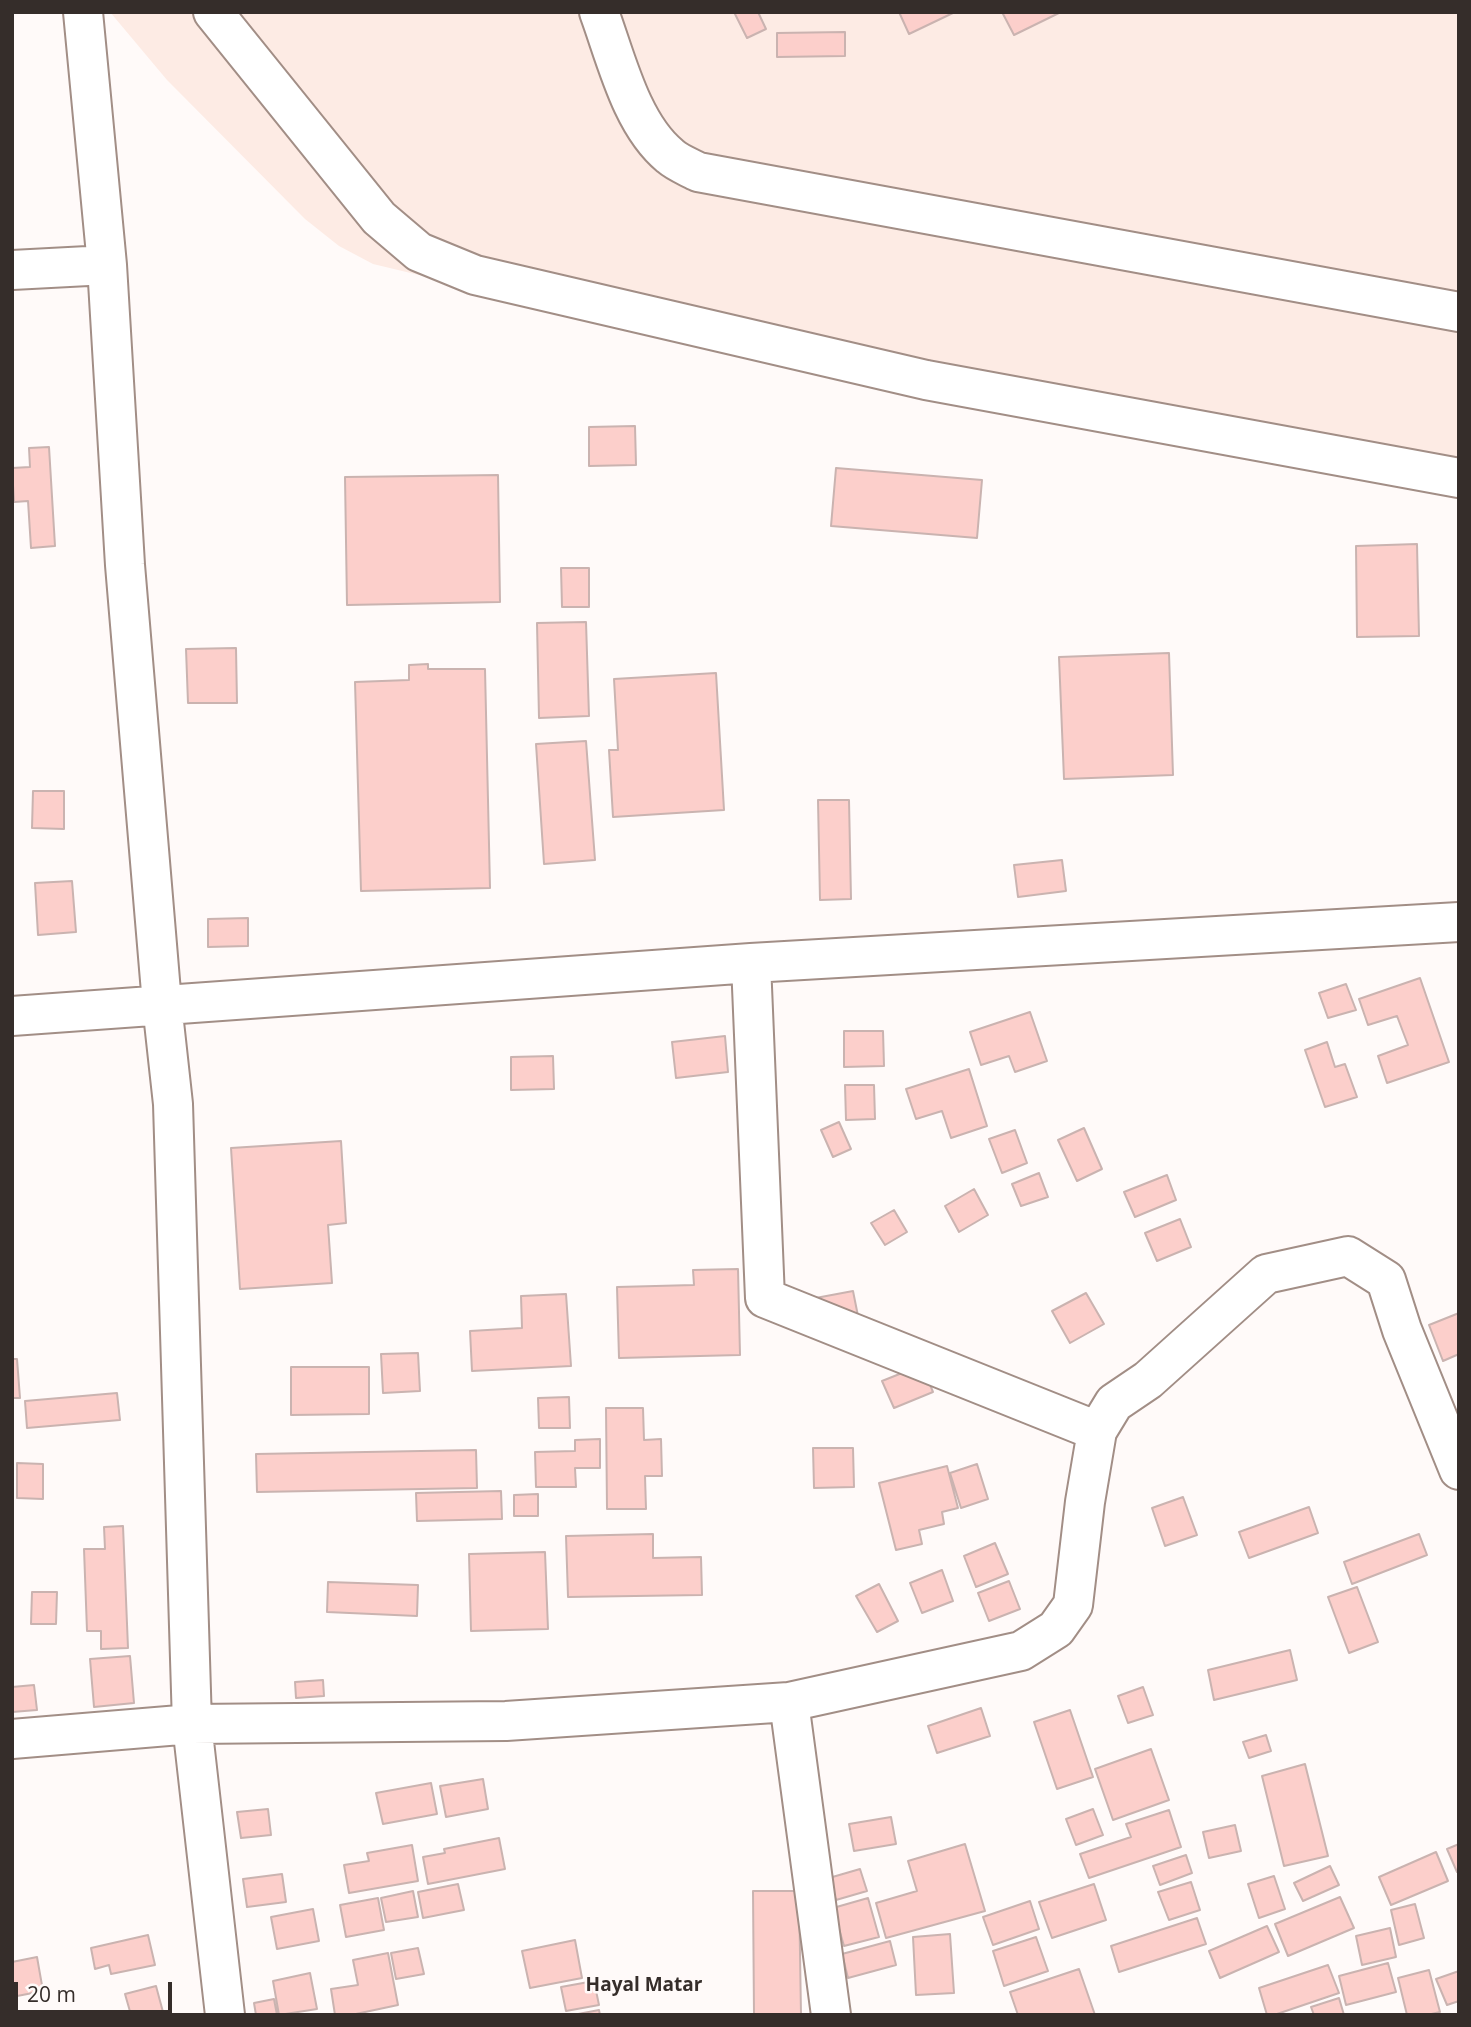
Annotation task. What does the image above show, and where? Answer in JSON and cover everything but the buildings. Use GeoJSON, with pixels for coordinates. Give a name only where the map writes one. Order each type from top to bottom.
{"type":"FeatureCollection","features":[{"type":"Feature","properties":{"kind":"street"},"geometry":{"type":"LineString","coordinates":[[83,12],[107,265],[125,565],[173,1104],[192,1724],[225,2015]]}},
{"type":"Feature","properties":{"kind":"street"},"geometry":{"type":"LineString","coordinates":[[213,12],[379,218],[419,252],[475,275],[926,380],[1459,478]]}},
{"type":"Feature","properties":{"kind":"street"},"geometry":{"type":"LineString","coordinates":[[599,12],[635,106],[649,134],[671,157],[698,173],[1459,312]]}},
{"type":"Feature","properties":{"kind":"street"},"geometry":{"type":"LineString","coordinates":[[12,270],[107,265]]}},
{"type":"Feature","properties":{"kind":"street"},"geometry":{"type":"LineString","coordinates":[[12,1016],[751,963],[1459,922]]}},
{"type":"Feature","properties":{"kind":"street"},"geometry":{"type":"LineString","coordinates":[[751,963],[765,1298],[1097,1431]]}},
{"type":"Feature","properties":{"kind":"street"},"geometry":{"type":"LineString","coordinates":[[12,1739],[192,1724],[506,1721],[789,1702],[1021,1651],[1056,1629],[1073,1605],[1085,1502],[1097,1431],[1114,1403],[1148,1380],[1266,1274],[1348,1256],[1386,1280],[1402,1330],[1459,1470]]}},
{"type":"Feature","properties":{"kind":"street"},"geometry":{"type":"LineString","coordinates":[[789,1702],[831,2015]]}},
{"type":"Feature","properties":{"kind":"shaded area"},"geometry":{"type":"Polygon","coordinates":[[[110,12],[1459,12],[1459,481],[373,264],[339,246],[305,219],[167,80],[110,12]]]}},
{"type":"Feature","properties":{"kind":"district","name":"Hayal Matar"},"geometry":{"type":"Point","coordinates":[644,1986]}}]}
